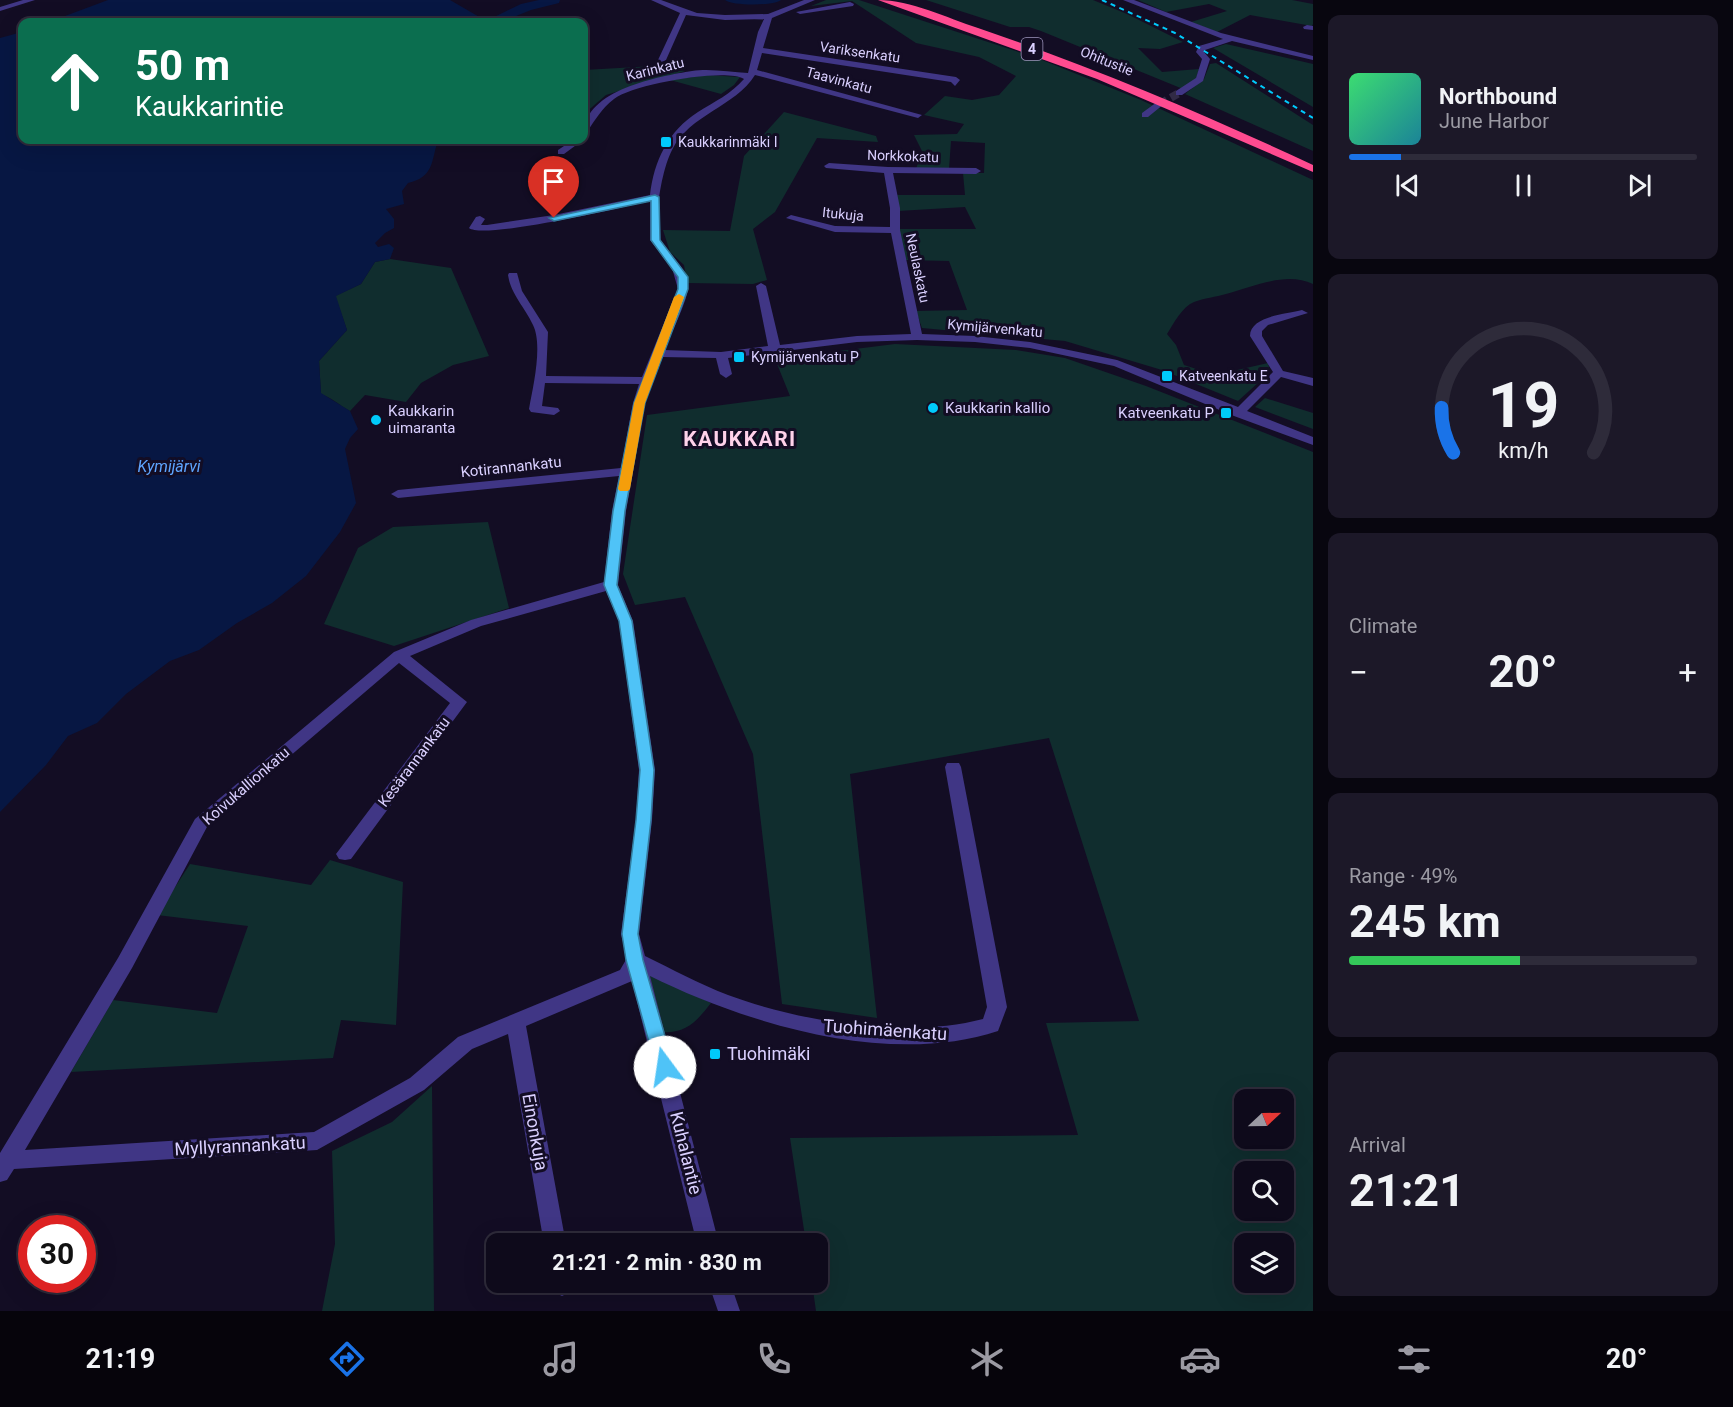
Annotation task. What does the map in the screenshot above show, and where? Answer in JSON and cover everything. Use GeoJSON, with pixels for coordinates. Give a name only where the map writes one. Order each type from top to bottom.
{"type":"FeatureCollection","features":[{"type":"Feature","properties":{"kind":"highway","name":"Ohitustie"},"geometry":{"type":"LineString","coordinates":[[882,0],[997,36],[1066,62],[1179,107],[1313,169]]}},
{"type":"Feature","properties":{"kind":"highway","name":"Ohitustie"},"geometry":{"type":"LineString","coordinates":[[906,0],[1079,58],[1193,103],[1313,158]]}},
{"type":"Feature","properties":{"kind":"street"},"geometry":{"type":"LineString","coordinates":[[0,9],[31,0]]}},
{"type":"Feature","properties":{"kind":"street"},"geometry":{"type":"LineString","coordinates":[[655,0],[683,14],[729,17],[787,16],[807,9],[850,4]]}},
{"type":"Feature","properties":{"kind":"street"},"geometry":{"type":"LineString","coordinates":[[611,585],[619,511],[633,433],[646,381],[683,289],[683,277],[655,240],[657,175],[667,150],[687,124],[738,90],[752,74],[761,31],[772,15],[811,0]]}},
{"type":"Feature","properties":{"kind":"street"},"geometry":{"type":"LineString","coordinates":[[1127,0],[1192,27],[1230,39],[1313,58]]}},
{"type":"Feature","properties":{"kind":"street"},"geometry":{"type":"LineString","coordinates":[[662,60],[683,14]]}},
{"type":"Feature","properties":{"kind":"street"},"geometry":{"type":"LineString","coordinates":[[1179,93],[1200,79],[1206,59],[1200,52],[1202,48],[1230,39]]}},
{"type":"Feature","properties":{"kind":"street","name":"Variksenkatu"},"geometry":{"type":"LineString","coordinates":[[758,50],[956,80],[955,83]]}},
{"type":"Feature","properties":{"kind":"street","name":"Karinkatu"},"geometry":{"type":"LineString","coordinates":[[588,124],[598,109],[612,96],[632,88],[694,73],[752,74]]}},
{"type":"Feature","properties":{"kind":"street","name":"Taavinkatu"},"geometry":{"type":"LineString","coordinates":[[752,74],[918,115]]}},
{"type":"Feature","properties":{"kind":"street"},"geometry":{"type":"LineString","coordinates":[[1145,115],[1160,104]]}},
{"type":"Feature","properties":{"kind":"street"},"geometry":{"type":"LineString","coordinates":[[561,152],[572,144]]}},
{"type":"Feature","properties":{"kind":"street","name":"Norkkokatu"},"geometry":{"type":"LineString","coordinates":[[829,166],[888,171],[976,171]]}},
{"type":"Feature","properties":{"kind":"street","name":"Neulaskatu"},"geometry":{"type":"LineString","coordinates":[[888,171],[895,208],[895,230],[917,337]]}},
{"type":"Feature","properties":{"kind":"street"},"geometry":{"type":"LineString","coordinates":[[480,219],[474,228],[554,218],[655,197]]}},
{"type":"Feature","properties":{"kind":"street","name":"Itukuja"},"geometry":{"type":"LineString","coordinates":[[791,218],[835,229],[895,230]]}},
{"type":"Feature","properties":{"kind":"street"},"geometry":{"type":"LineString","coordinates":[[513,274],[514,290],[534,315],[543,336],[540,380],[535,409],[554,411]]}},
{"type":"Feature","properties":{"kind":"street"},"geometry":{"type":"LineString","coordinates":[[760,286],[775,350]]}},
{"type":"Feature","properties":{"kind":"street"},"geometry":{"type":"LineString","coordinates":[[1302,313],[1264,323],[1256,330],[1256,336],[1279,373],[1313,382]]}},
{"type":"Feature","properties":{"kind":"street","name":"Kymijärvenkatu"},"geometry":{"type":"LineString","coordinates":[[658,353],[721,355],[857,339],[917,337],[986,340],[1073,352],[1117,363],[1313,441]]}},
{"type":"Feature","properties":{"kind":"street"},"geometry":{"type":"LineString","coordinates":[[721,355],[726,374]]}},
{"type":"Feature","properties":{"kind":"street"},"geometry":{"type":"LineString","coordinates":[[1238,413],[1279,373]]}},
{"type":"Feature","properties":{"kind":"street"},"geometry":{"type":"LineString","coordinates":[[540,380],[646,381]]}},
{"type":"Feature","properties":{"kind":"street","name":"Kotirannankatu"},"geometry":{"type":"LineString","coordinates":[[398,494],[627,471]]}},
{"type":"Feature","properties":{"kind":"street","name":"Koivukallionkatu"},"geometry":{"type":"LineString","coordinates":[[4,1166],[119,973],[201,823],[399,656],[436,637],[507,612],[611,585]]}},
{"type":"Feature","properties":{"kind":"street","name":"Kuhalantie"},"geometry":{"type":"LineString","coordinates":[[611,585],[626,621],[647,770],[644,820],[630,934],[635,960],[658,1036],[705,1233]]}},
{"type":"Feature","properties":{"kind":"street","name":"Kesärannankatu"},"geometry":{"type":"LineString","coordinates":[[345,854],[459,702],[399,656]]}},
{"type":"Feature","properties":{"kind":"street","name":"Tuohimäenkatu"},"geometry":{"type":"LineString","coordinates":[[635,960],[734,1005],[828,1029],[947,1036],[991,1026],[997,1007],[953,767]]}},
{"type":"Feature","properties":{"kind":"street","name":"Myllyrannankatu"},"geometry":{"type":"LineString","coordinates":[[4,1166],[317,1141],[417,1084],[465,1043],[627,975],[635,960]]}},
{"type":"Feature","properties":{"kind":"street","name":"Einonkuja"},"geometry":{"type":"LineString","coordinates":[[515,1021],[553,1233]]}},
{"type":"Feature","properties":{"kind":"street"},"geometry":{"type":"LineString","coordinates":[[723,1293],[729,1311]]}},
{"type":"Feature","properties":{"kind":"green space"},"geometry":{"type":"Polygon","coordinates":[[[826,0],[859,0],[1037,58],[1141,100],[1313,180],[1313,284],[1303,280],[1281,280],[1198,301],[1182,311],[1167,334],[1176,345],[1184,365],[1215,375],[1268,363],[1270,372],[1238,401],[1162,370],[1065,341],[922,328],[916,311],[967,310],[949,261],[905,260],[899,229],[976,229],[965,207],[898,211],[897,195],[965,195],[963,173],[984,173],[985,143],[951,141],[949,169],[916,169],[922,151],[914,135],[957,134],[964,124],[924,115],[945,96],[972,100],[999,95],[1016,76],[979,57],[916,43],[852,1],[811,6],[826,0]]]}},
{"type":"Feature","properties":{"kind":"green space"},"geometry":{"type":"Polygon","coordinates":[[[926,0],[1093,0],[1183,42],[1160,49],[1138,48],[1162,72],[1199,69],[1196,79],[1183,89],[1041,31],[1029,27],[1010,27],[926,0]]]}},
{"type":"Feature","properties":{"kind":"green space"},"geometry":{"type":"Polygon","coordinates":[[[1138,0],[1292,0],[1313,4],[1313,24],[1312,26],[1250,15],[1217,32],[1191,22],[1227,11],[1209,4],[1166,12],[1138,0]]]}},
{"type":"Feature","properties":{"kind":"green space"},"geometry":{"type":"Polygon","coordinates":[[[1226,44],[1313,64],[1313,107],[1213,48],[1226,44]]]}},
{"type":"Feature","properties":{"kind":"green space"},"geometry":{"type":"Polygon","coordinates":[[[1216,63],[1313,125],[1313,151],[1185,94],[1204,79],[1210,64],[1216,63]]]}},
{"type":"Feature","properties":{"kind":"green space"},"geometry":{"type":"Polygon","coordinates":[[[654,66],[685,71],[606,95],[588,111],[588,70],[654,66]]]}},
{"type":"Feature","properties":{"kind":"green space"},"geometry":{"type":"Polygon","coordinates":[[[707,75],[740,77],[734,85],[721,94],[670,80],[707,75]]]}},
{"type":"Feature","properties":{"kind":"green space"},"geometry":{"type":"Polygon","coordinates":[[[784,112],[876,136],[878,142],[817,138],[775,212],[753,229],[767,280],[753,284],[687,283],[684,265],[670,252],[663,230],[730,231],[744,156],[784,112]]]}},
{"type":"Feature","properties":{"kind":"green space"},"geometry":{"type":"Polygon","coordinates":[[[390,259],[451,268],[489,356],[453,365],[421,383],[406,402],[365,395],[350,411],[321,394],[319,361],[347,330],[335,296],[361,284],[375,262],[390,259]]]}},
{"type":"Feature","properties":{"kind":"green space"},"geometry":{"type":"Polygon","coordinates":[[[895,344],[1016,350],[1065,358],[1146,386],[1313,452],[1313,1311],[816,1311],[813,1293],[828,1293],[828,1233],[804,1233],[790,1138],[1078,1135],[1046,1023],[1139,1021],[1049,738],[850,774],[877,1018],[782,1004],[753,754],[685,597],[635,605],[623,574],[647,415],[790,396],[775,359],[895,344]]]}},
{"type":"Feature","properties":{"kind":"green space"},"geometry":{"type":"Polygon","coordinates":[[[1265,398],[1313,413],[1313,429],[1255,407],[1265,398]]]}},
{"type":"Feature","properties":{"kind":"green space"},"geometry":{"type":"Polygon","coordinates":[[[488,522],[509,608],[394,646],[324,624],[358,548],[393,527],[488,522]]]}},
{"type":"Feature","properties":{"kind":"green space"},"geometry":{"type":"Polygon","coordinates":[[[330,860],[403,882],[396,1025],[341,1020],[333,1058],[71,1072],[113,1000],[217,1013],[248,926],[157,915],[190,864],[311,885],[330,860]]]}},
{"type":"Feature","properties":{"kind":"green space"},"geometry":{"type":"Polygon","coordinates":[[[649,971],[711,1003],[690,1025],[677,1031],[661,1032],[649,971]]]}},
{"type":"Feature","properties":{"kind":"green space"},"geometry":{"type":"Polygon","coordinates":[[[432,1086],[434,1311],[322,1311],[335,1244],[332,1151],[392,1122],[432,1086]]]}},
{"type":"Feature","properties":{"kind":"water"},"geometry":{"type":"Polygon","coordinates":[[[108,0],[450,0],[481,18],[60,18],[108,0]]]}},
{"type":"Feature","properties":{"kind":"water","name":"Kymijärvi"},"geometry":{"type":"Polygon","coordinates":[[[18,33],[18,144],[437,144],[427,173],[408,183],[402,191],[404,204],[386,209],[394,219],[394,228],[375,243],[378,247],[389,244],[394,248],[390,259],[375,262],[361,284],[336,296],[347,330],[319,361],[321,393],[350,411],[358,429],[350,438],[345,449],[356,503],[340,532],[306,576],[272,603],[237,623],[199,650],[170,661],[126,694],[97,723],[68,736],[46,765],[0,812],[0,38],[18,33]]]}},
{"type":"Feature","properties":{"kind":"waterway"},"geometry":{"type":"LineString","coordinates":[[500,18],[526,7],[554,0]]}},
{"type":"Feature","properties":{"kind":"waterway"},"geometry":{"type":"LineString","coordinates":[[731,0],[775,0]]}},
{"type":"Feature","properties":{"kind":"tunnel"},"geometry":{"type":"LineString","coordinates":[[1160,104],[1179,93]]}},
{"type":"Feature","properties":{"kind":"railway"},"geometry":{"type":"LineString","coordinates":[[1102,0],[1175,33],[1313,118]]}},
{"type":"Feature","properties":{"kind":"slow traffic"},"geometry":{"type":"LineString","coordinates":[[624,489],[639,403],[679,297]]}},
{"type":"Feature","properties":{"kind":"place","name":"Kaukkarinmäki I"},"geometry":{"type":"Point","coordinates":[666,142]}},
{"type":"Feature","properties":{"kind":"place","name":"Kymijärvenkatu P"},"geometry":{"type":"Point","coordinates":[739,357]}},
{"type":"Feature","properties":{"kind":"place","name":"Katveenkatu E"},"geometry":{"type":"Point","coordinates":[1167,376]}},
{"type":"Feature","properties":{"kind":"place","name":"Kaukkarin kallio"},"geometry":{"type":"Point","coordinates":[933,408]}},
{"type":"Feature","properties":{"kind":"place","name":"Katveenkatu P"},"geometry":{"type":"Point","coordinates":[1226,413]}},
{"type":"Feature","properties":{"kind":"place","name":"Kaukkarin uimaranta"},"geometry":{"type":"Point","coordinates":[376,420]}},
{"type":"Feature","properties":{"kind":"place","name":"Tuohimäki"},"geometry":{"type":"Point","coordinates":[715,1054]}},
{"type":"Feature","properties":{"kind":"district","name":"KAUKKARI"},"geometry":{"type":"Point","coordinates":[740,439]}},
{"type":"Feature","properties":{"kind":"route"},"geometry":{"type":"LineString","coordinates":[[554,218],[655,197],[655,240],[683,277],[683,289],[639,403],[619,511],[611,585],[626,621],[647,770],[644,820],[630,934],[665,1067]]}}]}
